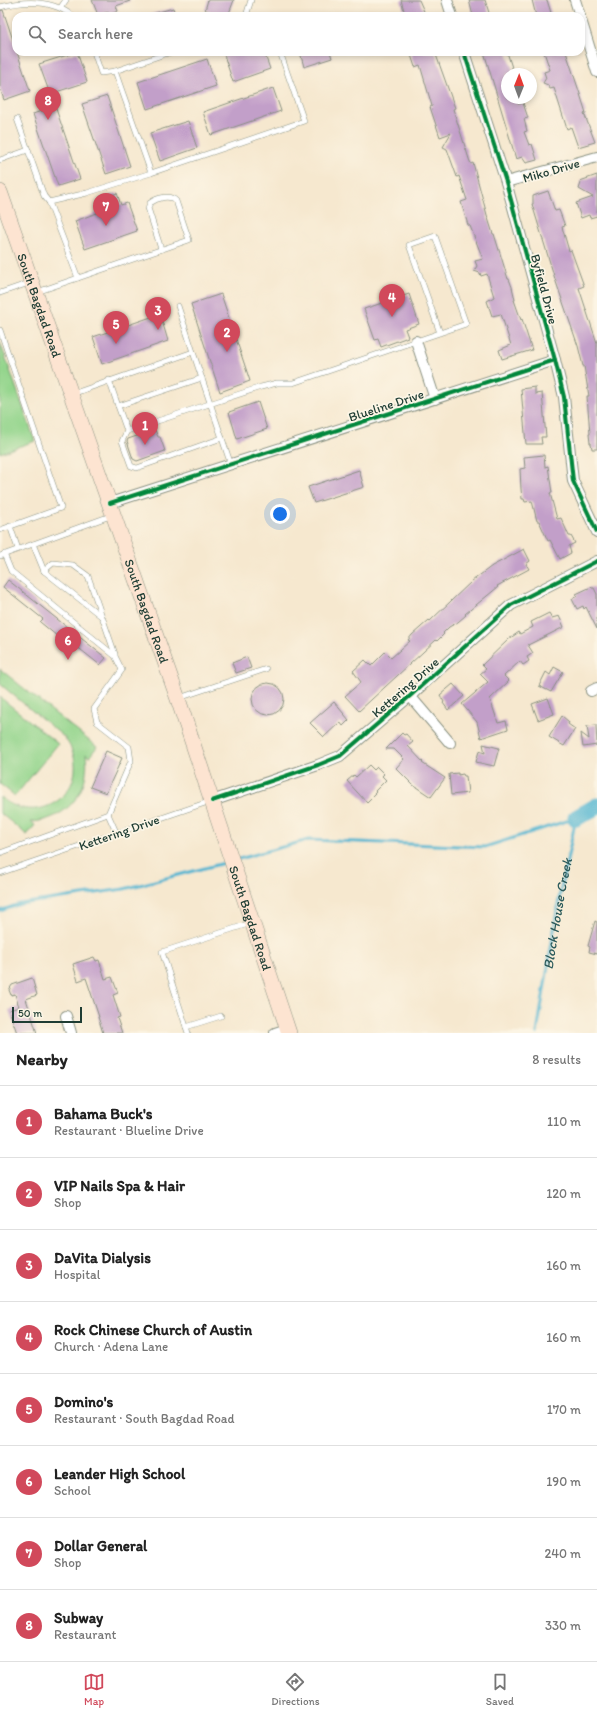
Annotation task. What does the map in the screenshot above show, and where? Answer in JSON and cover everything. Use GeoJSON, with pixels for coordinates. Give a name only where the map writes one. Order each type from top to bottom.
{"type":"FeatureCollection","features":[{"type":"Feature","properties":{"kind":"main road","name":"South Bagdad Road"},"geometry":{"type":"LineString","coordinates":[[0,192],[178,699],[252,923],[284,1032]]}},
{"type":"Feature","properties":{"kind":"street"},"geometry":{"type":"LineString","coordinates":[[447,0],[451,12]]}},
{"type":"Feature","properties":{"kind":"street"},"geometry":{"type":"LineString","coordinates":[[575,0],[579,12]]}},
{"type":"Feature","properties":{"kind":"street"},"geometry":{"type":"LineString","coordinates":[[585,33],[597,72]]}},
{"type":"Feature","properties":{"kind":"street","name":"Byfield Drive"},"geometry":{"type":"LineString","coordinates":[[465,56],[506,182],[555,360],[564,397],[573,481],[597,532]]}},
{"type":"Feature","properties":{"kind":"street","name":"Miko Drive"},"geometry":{"type":"LineString","coordinates":[[506,182],[597,157]]}},
{"type":"Feature","properties":{"kind":"street"},"geometry":{"type":"LineString","coordinates":[[416,341],[435,399]]}},
{"type":"Feature","properties":{"kind":"street","name":"Blueline Drive"},"geometry":{"type":"LineString","coordinates":[[112,509],[231,465],[555,360]]}},
{"type":"Feature","properties":{"kind":"street","name":"Kettering Drive"},"geometry":{"type":"LineString","coordinates":[[212,801],[340,756],[410,696],[511,605],[597,562]]}},
{"type":"Feature","properties":{"kind":"street"},"geometry":{"type":"LineString","coordinates":[[410,696],[450,743]]}},
{"type":"Feature","properties":{"kind":"street"},"geometry":{"type":"LineString","coordinates":[[66,1016],[71,1033]]}},
{"type":"Feature","properties":{"kind":"lane"},"geometry":{"type":"LineString","coordinates":[[61,8],[66,0]]}},
{"type":"Feature","properties":{"kind":"lane"},"geometry":{"type":"LineString","coordinates":[[247,12],[251,0]]}},
{"type":"Feature","properties":{"kind":"lane"},"geometry":{"type":"LineString","coordinates":[[0,7],[14,2],[32,1],[43,2],[61,8],[67,12]]}},
{"type":"Feature","properties":{"kind":"lane"},"geometry":{"type":"LineString","coordinates":[[95,56],[101,73],[115,71],[159,56]]}},
{"type":"Feature","properties":{"kind":"lane"},"geometry":{"type":"LineString","coordinates":[[49,202],[87,193],[151,173],[304,121],[281,56]]}},
{"type":"Feature","properties":{"kind":"lane"},"geometry":{"type":"LineString","coordinates":[[115,71],[151,173]]}},
{"type":"Feature","properties":{"kind":"lane"},"geometry":{"type":"LineString","coordinates":[[17,119],[44,196],[49,202],[78,278]]}},
{"type":"Feature","properties":{"kind":"lane"},"geometry":{"type":"LineString","coordinates":[[0,160],[28,150]]}},
{"type":"Feature","properties":{"kind":"lane"},"geometry":{"type":"LineString","coordinates":[[0,293],[78,278],[189,240],[176,201],[169,197],[154,200],[150,203],[148,208],[161,249]]}},
{"type":"Feature","properties":{"kind":"lane"},"geometry":{"type":"LineString","coordinates":[[222,438],[137,468],[131,466],[122,441],[127,431],[261,387],[293,383],[466,324],[435,236],[409,245],[440,332]]}},
{"type":"Feature","properties":{"kind":"lane"},"geometry":{"type":"LineString","coordinates":[[178,306],[231,465]]}},
{"type":"Feature","properties":{"kind":"lane"},"geometry":{"type":"LineString","coordinates":[[0,330],[61,508],[0,530]]}},
{"type":"Feature","properties":{"kind":"lane"},"geometry":{"type":"LineString","coordinates":[[72,394],[193,352]]}},
{"type":"Feature","properties":{"kind":"lane"},"geometry":{"type":"LineString","coordinates":[[118,406],[202,378]]}},
{"type":"Feature","properties":{"kind":"lane"},"geometry":{"type":"LineString","coordinates":[[109,380],[127,431]]}},
{"type":"Feature","properties":{"kind":"lane"},"geometry":{"type":"LineString","coordinates":[[112,509],[33,544],[2,555],[11,571],[115,656]]}},
{"type":"Feature","properties":{"kind":"lane"},"geometry":{"type":"LineString","coordinates":[[10,526],[18,549]]}},
{"type":"Feature","properties":{"kind":"lane"},"geometry":{"type":"LineString","coordinates":[[33,544],[44,571],[101,616]]}},
{"type":"Feature","properties":{"kind":"lane"},"geometry":{"type":"LineString","coordinates":[[0,852],[108,814],[131,761],[128,746],[96,722],[94,709],[122,670],[115,656],[88,576],[72,565],[53,563],[44,571]]}},
{"type":"Feature","properties":{"kind":"lane"},"geometry":{"type":"LineString","coordinates":[[178,699],[266,670]]}},
{"type":"Feature","properties":{"kind":"lane","name":"Kettering Drive"},"geometry":{"type":"LineString","coordinates":[[0,873],[116,832],[212,801]]}},
{"type":"Feature","properties":{"kind":"lane"},"geometry":{"type":"LineString","coordinates":[[108,814],[116,832]]}},
{"type":"Feature","properties":{"kind":"lane"},"geometry":{"type":"LineString","coordinates":[[188,1033],[162,952],[252,923]]}},
{"type":"Feature","properties":{"kind":"lane"},"geometry":{"type":"LineString","coordinates":[[186,1027],[220,1016]]}},
{"type":"Feature","properties":{"kind":"green space"},"geometry":{"type":"Polygon","coordinates":[[[0,342],[35,441],[0,453],[0,342]]]}},
{"type":"Feature","properties":{"kind":"green space"},"geometry":{"type":"Polygon","coordinates":[[[0,669],[97,747],[89,757],[86,754],[87,767],[85,780],[81,791],[74,801],[56,816],[31,822],[35,825],[27,835],[0,813],[0,797],[17,807],[33,809],[49,806],[62,797],[71,785],[75,770],[73,754],[64,737],[0,684],[0,669]]]}},
{"type":"Feature","properties":{"kind":"green space"},"geometry":{"type":"Polygon","coordinates":[[[0,697],[58,744],[15,796],[0,784],[0,697]]]}},
{"type":"Feature","properties":{"kind":"building"},"geometry":{"type":"Polygon","coordinates":[[[92,0],[130,0],[116,6],[118,11],[116,12],[97,12],[92,0]]]}},
{"type":"Feature","properties":{"kind":"building"},"geometry":{"type":"Polygon","coordinates":[[[208,0],[234,0],[230,12],[211,12],[205,10],[208,0]]]}},
{"type":"Feature","properties":{"kind":"building"},"geometry":{"type":"Polygon","coordinates":[[[401,0],[419,0],[424,12],[404,12],[401,0]]]}},
{"type":"Feature","properties":{"kind":"building"},"geometry":{"type":"Polygon","coordinates":[[[469,0],[485,0],[489,12],[472,12],[469,0]]]}},
{"type":"Feature","properties":{"kind":"building"},"geometry":{"type":"Polygon","coordinates":[[[532,0],[547,0],[551,12],[535,12],[532,0]]]}},
{"type":"Feature","properties":{"kind":"building"},"geometry":{"type":"Polygon","coordinates":[[[173,8],[174,12],[159,12],[173,8]]]}},
{"type":"Feature","properties":{"kind":"building"},"geometry":{"type":"Polygon","coordinates":[[[3,10],[12,37],[12,56],[18,56],[30,91],[4,100],[0,88],[0,11],[3,10]]]}},
{"type":"Feature","properties":{"kind":"building"},"geometry":{"type":"Polygon","coordinates":[[[64,56],[78,56],[87,82],[50,94],[39,64],[64,56]]]}},
{"type":"Feature","properties":{"kind":"building"},"geometry":{"type":"Polygon","coordinates":[[[224,56],[265,56],[270,69],[233,82],[224,56]]]}},
{"type":"Feature","properties":{"kind":"building"},"geometry":{"type":"Polygon","coordinates":[[[301,56],[331,56],[332,58],[304,67],[301,56]]]}},
{"type":"Feature","properties":{"kind":"building"},"geometry":{"type":"Polygon","coordinates":[[[411,56],[436,56],[455,108],[453,109],[469,159],[471,164],[473,163],[487,215],[512,287],[514,300],[532,350],[502,359],[499,350],[511,345],[501,314],[492,316],[487,301],[494,297],[487,274],[481,276],[480,273],[474,271],[477,266],[475,261],[483,259],[470,226],[468,225],[461,202],[467,200],[459,176],[457,177],[447,149],[443,147],[451,133],[440,137],[430,107],[432,106],[420,65],[415,67],[411,56]]]}},
{"type":"Feature","properties":{"kind":"building"},"geometry":{"type":"Polygon","coordinates":[[[485,56],[508,56],[512,68],[501,68],[501,104],[523,104],[528,118],[524,119],[527,131],[524,132],[529,145],[532,144],[537,160],[526,163],[522,157],[516,159],[485,56]]]}},
{"type":"Feature","properties":{"kind":"building"},"geometry":{"type":"Polygon","coordinates":[[[545,56],[567,56],[586,113],[584,113],[595,142],[578,147],[571,127],[567,129],[554,88],[550,89],[548,85],[543,83],[546,78],[544,72],[550,70],[545,56]]]}},
{"type":"Feature","properties":{"kind":"building"},"geometry":{"type":"Polygon","coordinates":[[[207,59],[216,86],[147,109],[138,82],[207,59]]]}},
{"type":"Feature","properties":{"kind":"building"},"geometry":{"type":"Polygon","coordinates":[[[273,88],[281,111],[211,135],[203,112],[273,88]]]}},
{"type":"Feature","properties":{"kind":"building"},"geometry":{"type":"Polygon","coordinates":[[[107,96],[130,166],[106,174],[82,104],[107,96]]]}},
{"type":"Feature","properties":{"kind":"building"},"geometry":{"type":"Polygon","coordinates":[[[55,106],[80,179],[58,186],[33,114],[55,106]]]}},
{"type":"Feature","properties":{"kind":"building"},"geometry":{"type":"Polygon","coordinates":[[[188,121],[197,148],[160,161],[150,133],[188,121]]]}},
{"type":"Feature","properties":{"kind":"building"},"geometry":{"type":"Polygon","coordinates":[[[597,175],[597,216],[590,218],[589,215],[581,218],[576,203],[593,197],[579,189],[581,183],[580,181],[597,175]]]}},
{"type":"Feature","properties":{"kind":"building"},"geometry":{"type":"Polygon","coordinates":[[[548,191],[555,211],[559,210],[565,226],[562,227],[569,251],[571,250],[584,286],[579,288],[597,343],[597,449],[592,449],[590,443],[587,396],[589,396],[584,366],[532,204],[533,196],[548,191]]]}},
{"type":"Feature","properties":{"kind":"building"},"geometry":{"type":"Polygon","coordinates":[[[117,193],[121,205],[127,203],[137,231],[85,249],[75,221],[111,208],[107,197],[117,193]]]}},
{"type":"Feature","properties":{"kind":"building"},"geometry":{"type":"Polygon","coordinates":[[[221,294],[250,381],[220,392],[191,304],[221,294]]]}},
{"type":"Feature","properties":{"kind":"building"},"geometry":{"type":"Polygon","coordinates":[[[409,294],[419,324],[405,329],[408,337],[381,347],[378,339],[375,340],[364,309],[409,294]]]}},
{"type":"Feature","properties":{"kind":"building"},"geometry":{"type":"Polygon","coordinates":[[[160,314],[168,341],[102,364],[93,337],[160,314]]]}},
{"type":"Feature","properties":{"kind":"building"},"geometry":{"type":"Polygon","coordinates":[[[535,387],[535,394],[542,393],[546,437],[541,437],[542,444],[526,444],[521,389],[535,387]]]}},
{"type":"Feature","properties":{"kind":"building"},"geometry":{"type":"Polygon","coordinates":[[[258,402],[267,429],[237,439],[229,412],[258,402]]]}},
{"type":"Feature","properties":{"kind":"building"},"geometry":{"type":"Polygon","coordinates":[[[155,430],[158,437],[160,437],[165,451],[137,461],[133,459],[127,441],[128,439],[155,430]]]}},
{"type":"Feature","properties":{"kind":"building"},"geometry":{"type":"Polygon","coordinates":[[[544,455],[545,467],[548,466],[552,493],[550,493],[557,519],[561,518],[569,536],[571,536],[575,543],[569,546],[571,553],[560,559],[550,540],[548,541],[539,521],[537,521],[532,501],[525,502],[524,499],[522,499],[520,469],[525,468],[524,457],[544,455]]]}},
{"type":"Feature","properties":{"kind":"building"},"geometry":{"type":"Polygon","coordinates":[[[359,470],[364,487],[314,503],[308,487],[359,470]]]}},
{"type":"Feature","properties":{"kind":"building"},"geometry":{"type":"Polygon","coordinates":[[[524,549],[530,561],[526,564],[529,569],[497,586],[498,587],[465,614],[466,615],[458,622],[449,627],[437,641],[436,640],[359,711],[345,696],[361,682],[353,671],[365,660],[371,666],[385,652],[391,658],[410,641],[408,640],[412,635],[429,620],[430,621],[472,581],[492,566],[524,549]]]}},
{"type":"Feature","properties":{"kind":"building"},"geometry":{"type":"Polygon","coordinates":[[[8,580],[106,658],[100,665],[66,638],[63,641],[40,622],[43,619],[3,587],[8,580]]]}},
{"type":"Feature","properties":{"kind":"building"},"geometry":{"type":"Polygon","coordinates":[[[591,587],[594,588],[597,594],[597,629],[586,607],[584,609],[583,606],[577,609],[572,599],[577,596],[576,594],[591,587]]]}},
{"type":"Feature","properties":{"kind":"building"},"geometry":{"type":"Polygon","coordinates":[[[549,613],[552,618],[559,616],[564,627],[528,645],[533,653],[527,657],[529,661],[523,665],[520,661],[504,676],[509,681],[490,699],[498,723],[506,721],[508,729],[481,738],[477,722],[462,704],[488,682],[480,674],[486,669],[482,665],[509,639],[519,632],[520,634],[533,627],[531,622],[549,613]]]}},
{"type":"Feature","properties":{"kind":"building"},"geometry":{"type":"Polygon","coordinates":[[[247,657],[251,668],[236,673],[232,663],[247,657]]]}},
{"type":"Feature","properties":{"kind":"building"},"geometry":{"type":"Polygon","coordinates":[[[554,667],[563,672],[551,692],[539,686],[546,672],[550,675],[554,667]]]}},
{"type":"Feature","properties":{"kind":"building"},"geometry":{"type":"Polygon","coordinates":[[[265,683],[271,683],[281,690],[284,699],[283,705],[277,712],[271,715],[265,715],[255,708],[252,702],[252,696],[259,686],[265,683]]]}},
{"type":"Feature","properties":{"kind":"building"},"geometry":{"type":"Polygon","coordinates":[[[453,684],[464,696],[448,710],[440,695],[453,684]]]}},
{"type":"Feature","properties":{"kind":"building"},"geometry":{"type":"Polygon","coordinates":[[[548,698],[554,714],[538,720],[532,704],[548,698]]]}},
{"type":"Feature","properties":{"kind":"building"},"geometry":{"type":"Polygon","coordinates":[[[334,702],[349,720],[343,726],[340,722],[324,737],[310,723],[334,702]]]}},
{"type":"Feature","properties":{"kind":"building"},"geometry":{"type":"Polygon","coordinates":[[[562,716],[569,722],[568,724],[575,729],[564,746],[549,737],[562,716]]]}},
{"type":"Feature","properties":{"kind":"building"},"geometry":{"type":"Polygon","coordinates":[[[596,725],[597,745],[583,747],[581,733],[589,739],[587,726],[596,725]]]}},
{"type":"Feature","properties":{"kind":"building"},"geometry":{"type":"Polygon","coordinates":[[[402,733],[404,735],[406,734],[413,742],[408,746],[423,762],[422,763],[445,778],[431,797],[413,785],[396,768],[404,759],[394,749],[386,749],[402,733]]]}},
{"type":"Feature","properties":{"kind":"building"},"geometry":{"type":"Polygon","coordinates":[[[483,744],[499,748],[494,766],[476,762],[479,751],[485,753],[483,744]]]}},
{"type":"Feature","properties":{"kind":"building"},"geometry":{"type":"Polygon","coordinates":[[[106,751],[122,758],[106,793],[90,787],[106,751]]]}},
{"type":"Feature","properties":{"kind":"building"},"geometry":{"type":"Polygon","coordinates":[[[369,765],[374,770],[377,767],[384,774],[382,776],[386,780],[375,791],[374,796],[367,803],[347,781],[354,775],[356,777],[369,765]]]}},
{"type":"Feature","properties":{"kind":"building"},"geometry":{"type":"Polygon","coordinates":[[[458,773],[458,775],[463,774],[466,776],[468,793],[451,795],[449,774],[458,773]]]}},
{"type":"Feature","properties":{"kind":"building"},"geometry":{"type":"Polygon","coordinates":[[[595,921],[597,922],[597,954],[589,952],[590,947],[588,946],[595,921]]]}},
{"type":"Feature","properties":{"kind":"building"},"geometry":{"type":"Polygon","coordinates":[[[94,957],[96,961],[99,960],[105,979],[112,977],[118,993],[113,995],[120,1017],[117,1018],[122,1033],[103,1033],[86,978],[78,981],[73,964],[94,957]]]}},
{"type":"Feature","properties":{"kind":"building"},"geometry":{"type":"Polygon","coordinates":[[[32,978],[37,995],[26,999],[37,1033],[17,1033],[9,1010],[19,1007],[15,994],[11,995],[9,990],[12,985],[32,978]]]}},
{"type":"Feature","properties":{"kind":"waterway","name":"Block House Creek"},"geometry":{"type":"LineString","coordinates":[[576,818],[597,806]]}},
{"type":"Feature","properties":{"kind":"waterway"},"geometry":{"type":"LineString","coordinates":[[235,860],[308,840],[485,847],[576,818]]}},
{"type":"Feature","properties":{"kind":"waterway","name":"Block House Creek"},"geometry":{"type":"LineString","coordinates":[[537,1033],[560,893],[576,818]]}},
{"type":"Feature","properties":{"kind":"waterway"},"geometry":{"type":"LineString","coordinates":[[0,911],[20,904],[124,889],[228,862]]}},
{"type":"Feature","properties":{"kind":"cycle path"},"geometry":{"type":"LineString","coordinates":[[465,56],[506,182],[555,360],[564,397],[573,481],[597,532]]}},
{"type":"Feature","properties":{"kind":"cycle path"},"geometry":{"type":"LineString","coordinates":[[110,503],[555,360]]}},
{"type":"Feature","properties":{"kind":"cycle path"},"geometry":{"type":"LineString","coordinates":[[212,801],[340,756],[410,696],[511,605],[597,561]]}},
{"type":"Feature","properties":{"kind":"place","name":"Subway"},"geometry":{"type":"Point","coordinates":[48,120]}},
{"type":"Feature","properties":{"kind":"place","name":"Dollar General"},"geometry":{"type":"Point","coordinates":[106,226]}},
{"type":"Feature","properties":{"kind":"place","name":"Rock Chinese Church of Austin"},"geometry":{"type":"Point","coordinates":[392,317]}},
{"type":"Feature","properties":{"kind":"place","name":"DaVita Dialysis"},"geometry":{"type":"Point","coordinates":[158,330]}},
{"type":"Feature","properties":{"kind":"place","name":"Domino's"},"geometry":{"type":"Point","coordinates":[116,344]}},
{"type":"Feature","properties":{"kind":"place","name":"VIP Nails Spa & Hair"},"geometry":{"type":"Point","coordinates":[227,352]}},
{"type":"Feature","properties":{"kind":"place","name":"Bahama Buck's"},"geometry":{"type":"Point","coordinates":[145,445]}},
{"type":"Feature","properties":{"kind":"place","name":"Leander High School"},"geometry":{"type":"Point","coordinates":[68,660]}}]}
